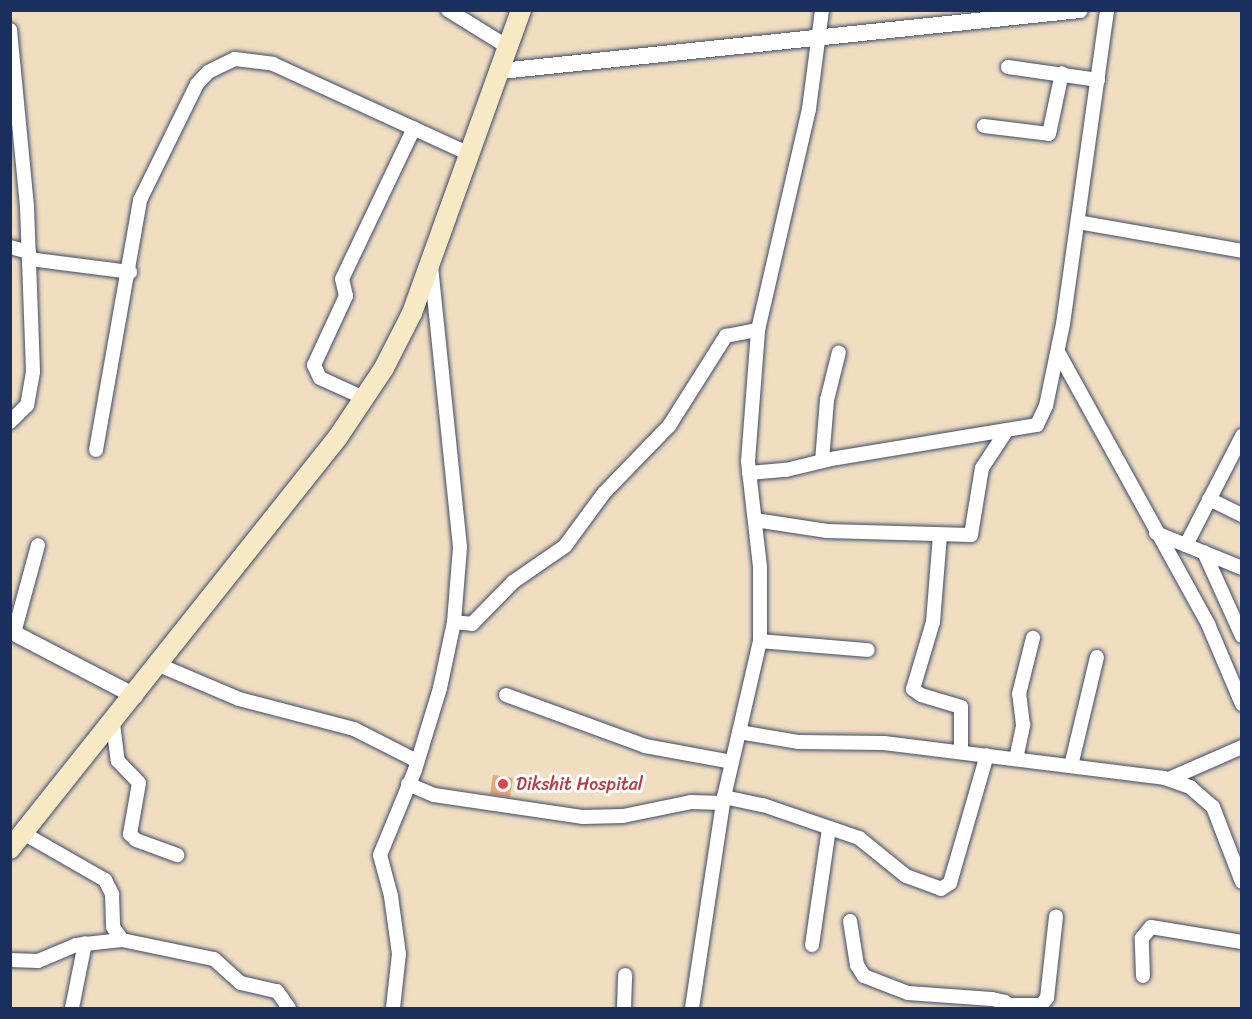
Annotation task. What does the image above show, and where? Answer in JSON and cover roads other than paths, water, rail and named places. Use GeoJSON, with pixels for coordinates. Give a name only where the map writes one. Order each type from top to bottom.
{"type":"FeatureCollection","features":[{"type":"Feature","properties":{"kind":"main road"},"geometry":{"type":"LineString","coordinates":[[16,839],[135,696],[338,437],[364,398],[412,313],[521,10]]}},
{"type":"Feature","properties":{"kind":"street"},"geometry":{"type":"LineString","coordinates":[[448,10],[508,47]]}},
{"type":"Feature","properties":{"kind":"street"},"geometry":{"type":"LineString","coordinates":[[692,1008],[724,800],[760,641],[755,520],[749,473],[752,383],[758,330],[808,109],[822,10]]}},
{"type":"Feature","properties":{"kind":"street"},"geometry":{"type":"LineString","coordinates":[[501,70],[1021,13],[1080,10]]}},
{"type":"Feature","properties":{"kind":"street"},"geometry":{"type":"LineString","coordinates":[[749,473],[786,470],[822,461],[1026,430],[1043,416],[1058,352],[1107,10]]}},
{"type":"Feature","properties":{"kind":"street"},"geometry":{"type":"LineString","coordinates":[[10,30],[12,98],[29,256],[33,372],[27,405],[10,422]]}},
{"type":"Feature","properties":{"kind":"street"},"geometry":{"type":"LineString","coordinates":[[96,450],[143,191],[197,84],[219,64],[236,59],[273,64],[470,154]]}},
{"type":"Feature","properties":{"kind":"street"},"geometry":{"type":"LineString","coordinates":[[1008,67],[1098,80]]}},
{"type":"Feature","properties":{"kind":"street"},"geometry":{"type":"LineString","coordinates":[[984,126],[1049,134],[1062,73]]}},
{"type":"Feature","properties":{"kind":"street"},"geometry":{"type":"LineString","coordinates":[[364,398],[321,378],[315,365],[346,296],[342,279],[414,128]]}},
{"type":"Feature","properties":{"kind":"street"},"geometry":{"type":"LineString","coordinates":[[1078,222],[1242,251]]}},
{"type":"Feature","properties":{"kind":"street"},"geometry":{"type":"LineString","coordinates":[[10,247],[29,256],[130,272]]}},
{"type":"Feature","properties":{"kind":"street"},"geometry":{"type":"LineString","coordinates":[[393,1008],[399,954],[391,896],[380,855],[417,761],[440,688],[454,622],[460,547],[431,261]]}},
{"type":"Feature","properties":{"kind":"street"},"geometry":{"type":"LineString","coordinates":[[454,622],[472,624],[513,582],[565,546],[604,493],[669,426],[726,336],[758,330]]}},
{"type":"Feature","properties":{"kind":"street"},"geometry":{"type":"LineString","coordinates":[[822,461],[827,400],[839,352]]}},
{"type":"Feature","properties":{"kind":"street"},"geometry":{"type":"LineString","coordinates":[[1058,352],[1208,624],[1242,704]]}},
{"type":"Feature","properties":{"kind":"street"},"geometry":{"type":"LineString","coordinates":[[755,520],[827,531],[969,536],[974,532],[982,468],[1005,433]]}},
{"type":"Feature","properties":{"kind":"street"},"geometry":{"type":"LineString","coordinates":[[1186,545],[1242,436]]}},
{"type":"Feature","properties":{"kind":"street"},"geometry":{"type":"LineString","coordinates":[[1209,499],[1242,515]]}},
{"type":"Feature","properties":{"kind":"street"},"geometry":{"type":"LineString","coordinates":[[1156,532],[1242,568]]}},
{"type":"Feature","properties":{"kind":"street"},"geometry":{"type":"LineString","coordinates":[[940,535],[933,622],[913,689],[921,696],[961,707],[961,752]]}},
{"type":"Feature","properties":{"kind":"street"},"geometry":{"type":"LineString","coordinates":[[38,545],[12,632],[135,696]]}},
{"type":"Feature","properties":{"kind":"street"},"geometry":{"type":"LineString","coordinates":[[1204,552],[1242,636]]}},
{"type":"Feature","properties":{"kind":"street"},"geometry":{"type":"LineString","coordinates":[[1016,759],[1023,725],[1019,694],[1033,638]]}},
{"type":"Feature","properties":{"kind":"street"},"geometry":{"type":"LineString","coordinates":[[760,641],[868,650]]}},
{"type":"Feature","properties":{"kind":"street"},"geometry":{"type":"LineString","coordinates":[[1071,766],[1097,657]]}},
{"type":"Feature","properties":{"kind":"street"},"geometry":{"type":"LineString","coordinates":[[159,664],[239,699],[354,729],[417,761]]}},
{"type":"Feature","properties":{"kind":"street"},"geometry":{"type":"LineString","coordinates":[[506,695],[645,746],[732,762]]}},
{"type":"Feature","properties":{"kind":"street"},"geometry":{"type":"LineString","coordinates":[[113,723],[118,761],[139,783],[130,834],[136,840],[177,855]]}},
{"type":"Feature","properties":{"kind":"street"},"geometry":{"type":"LineString","coordinates":[[739,732],[799,742],[884,743],[1169,780],[1190,787],[1213,807],[1242,882]]}},
{"type":"Feature","properties":{"kind":"street"},"geometry":{"type":"LineString","coordinates":[[1169,780],[1242,747]]}},
{"type":"Feature","properties":{"kind":"street"},"geometry":{"type":"LineString","coordinates":[[408,784],[434,795],[583,817],[623,816],[691,802],[724,800],[763,805],[863,840],[914,881],[936,889],[946,888],[966,837],[987,755]]}},
{"type":"Feature","properties":{"kind":"street"},"geometry":{"type":"LineString","coordinates":[[812,945],[829,828]]}},
{"type":"Feature","properties":{"kind":"street"},"geometry":{"type":"LineString","coordinates":[[16,839],[105,880],[112,894],[113,927],[122,940]]}},
{"type":"Feature","properties":{"kind":"street"},"geometry":{"type":"LineString","coordinates":[[850,921],[857,965],[864,976],[908,993],[992,999],[1011,1007],[1041,1005],[1047,998],[1056,916]]}},
{"type":"Feature","properties":{"kind":"street"},"geometry":{"type":"LineString","coordinates":[[1143,976],[1142,938],[1151,927],[1242,942]]}},
{"type":"Feature","properties":{"kind":"street"},"geometry":{"type":"LineString","coordinates":[[10,960],[38,961],[85,943],[122,940],[214,959],[241,983],[277,991],[289,1008]]}},
{"type":"Feature","properties":{"kind":"street"},"geometry":{"type":"LineString","coordinates":[[72,1008],[85,943]]}},
{"type":"Feature","properties":{"kind":"street"},"geometry":{"type":"LineString","coordinates":[[624,1008],[625,975]]}},
{"type":"Feature","properties":{"kind":"place","name":"Dikshit Hospital"},"geometry":{"type":"Point","coordinates":[503,784]}}]}
